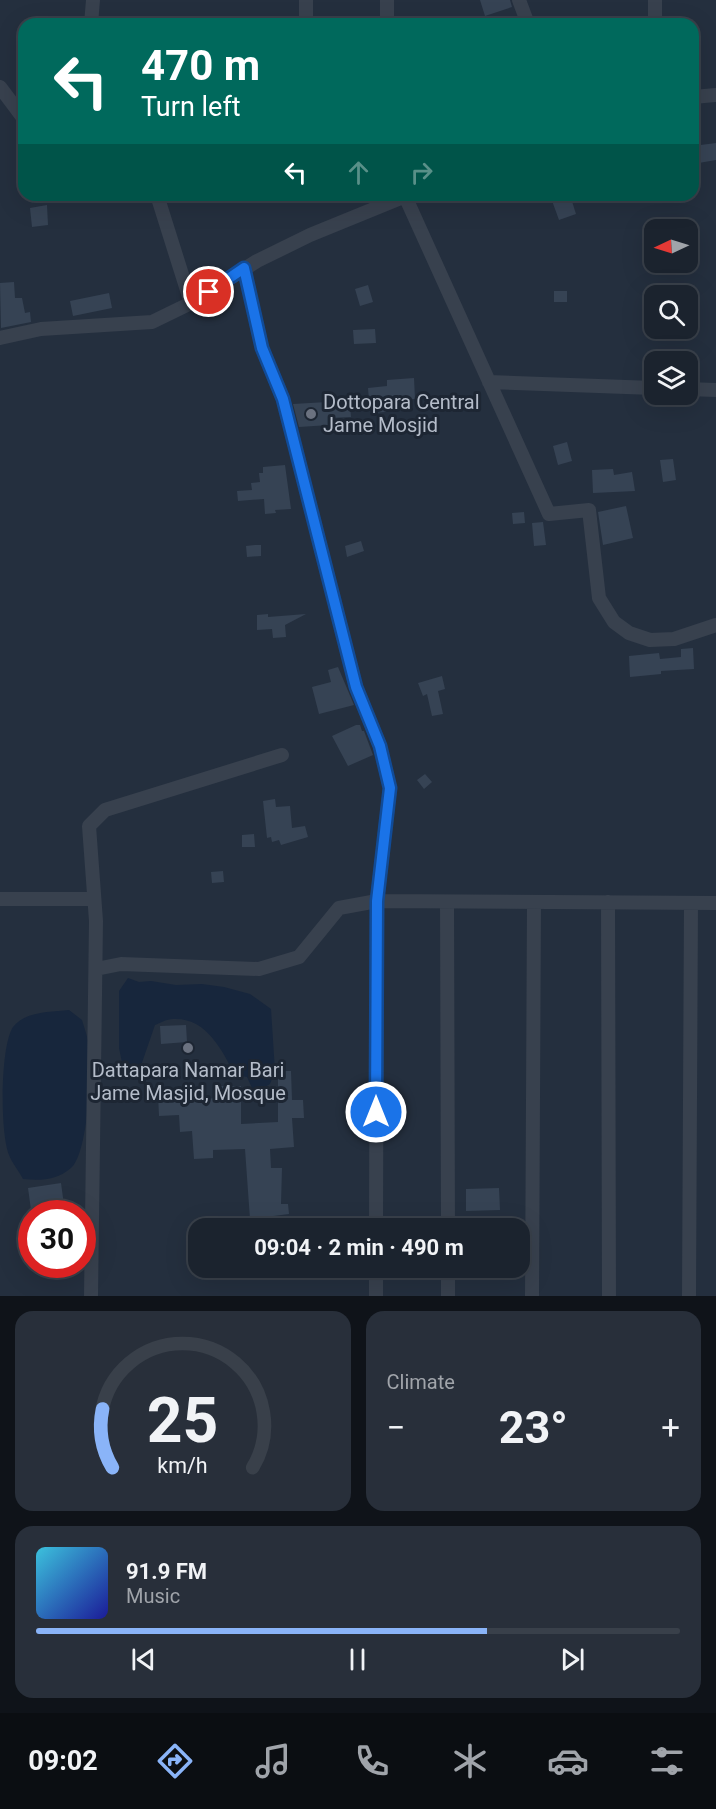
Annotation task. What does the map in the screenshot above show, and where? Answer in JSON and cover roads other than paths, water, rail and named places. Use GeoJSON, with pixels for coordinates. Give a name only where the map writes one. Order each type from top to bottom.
{"type":"FeatureCollection","features":[{"type":"Feature","properties":{"kind":"street"},"geometry":{"type":"LineString","coordinates":[[92,18],[93,0]]}},
{"type":"Feature","properties":{"kind":"street"},"geometry":{"type":"LineString","coordinates":[[306,0],[306,18]]}},
{"type":"Feature","properties":{"kind":"street"},"geometry":{"type":"LineString","coordinates":[[387,0],[387,18]]}},
{"type":"Feature","properties":{"kind":"street"},"geometry":{"type":"LineString","coordinates":[[519,0],[526,18]]}},
{"type":"Feature","properties":{"kind":"street"},"geometry":{"type":"LineString","coordinates":[[655,0],[655,18]]}},
{"type":"Feature","properties":{"kind":"street"},"geometry":{"type":"LineString","coordinates":[[0,87],[18,111]]}},
{"type":"Feature","properties":{"kind":"street"},"geometry":{"type":"LineString","coordinates":[[699,96],[716,95]]}},
{"type":"Feature","properties":{"kind":"street"},"geometry":{"type":"LineString","coordinates":[[159,201],[191,303]]}},
{"type":"Feature","properties":{"kind":"street"},"geometry":{"type":"LineString","coordinates":[[0,338],[41,329],[152,322],[191,303],[244,268],[310,235],[394,201]]}},
{"type":"Feature","properties":{"kind":"street"},"geometry":{"type":"LineString","coordinates":[[408,201],[549,514],[589,510],[599,598],[614,622],[629,633],[650,640],[674,639],[716,625]]}},
{"type":"Feature","properties":{"kind":"street"},"geometry":{"type":"LineString","coordinates":[[244,268],[262,348],[283,399],[356,687],[380,746],[390,788],[377,901],[376,1218]]}},
{"type":"Feature","properties":{"kind":"street"},"geometry":{"type":"LineString","coordinates":[[489,382],[644,388]]}},
{"type":"Feature","properties":{"kind":"street"},"geometry":{"type":"LineString","coordinates":[[698,389],[716,390]]}},
{"type":"Feature","properties":{"kind":"street"},"geometry":{"type":"LineString","coordinates":[[91,1296],[96,969],[89,826],[105,810],[282,755]]}},
{"type":"Feature","properties":{"kind":"street"},"geometry":{"type":"LineString","coordinates":[[0,899],[94,899]]}},
{"type":"Feature","properties":{"kind":"street"},"geometry":{"type":"LineString","coordinates":[[96,969],[121,964],[259,969],[299,957],[339,908],[377,901],[716,903]]}},
{"type":"Feature","properties":{"kind":"street"},"geometry":{"type":"LineString","coordinates":[[447,902],[448,1218]]}},
{"type":"Feature","properties":{"kind":"street"},"geometry":{"type":"LineString","coordinates":[[532,1296],[534,902]]}},
{"type":"Feature","properties":{"kind":"street"},"geometry":{"type":"LineString","coordinates":[[608,902],[609,1296]]}},
{"type":"Feature","properties":{"kind":"street"},"geometry":{"type":"LineString","coordinates":[[689,1296],[691,903]]}},
{"type":"Feature","properties":{"kind":"street"},"geometry":{"type":"LineString","coordinates":[[376,1278],[376,1296]]}},
{"type":"Feature","properties":{"kind":"street"},"geometry":{"type":"LineString","coordinates":[[448,1278],[448,1296]]}},
{"type":"Feature","properties":{"kind":"water"},"geometry":{"type":"Polygon","coordinates":[[[128,978],[139,982],[224,987],[250,994],[271,1009],[275,1071],[270,1084],[260,1090],[252,1088],[247,1077],[235,1075],[212,1037],[204,1029],[195,1023],[173,1019],[155,1025],[136,1080],[125,1077],[119,1048],[119,991],[128,978]]]}},
{"type":"Feature","properties":{"kind":"water"},"geometry":{"type":"Polygon","coordinates":[[[69,1010],[82,1020],[90,1052],[87,1113],[81,1147],[77,1160],[71,1168],[60,1175],[42,1180],[23,1179],[9,1155],[4,1129],[4,1070],[9,1037],[13,1027],[24,1018],[39,1013],[69,1010]]]}},
{"type":"Feature","properties":{"kind":"place","name":"Dottopara Central Jame Mosjid"},"geometry":{"type":"Point","coordinates":[311,414]}},
{"type":"Feature","properties":{"kind":"place","name":"Dattapara Namar Bari Jame Masjid, Mosque"},"geometry":{"type":"Point","coordinates":[188,1048]}}]}
